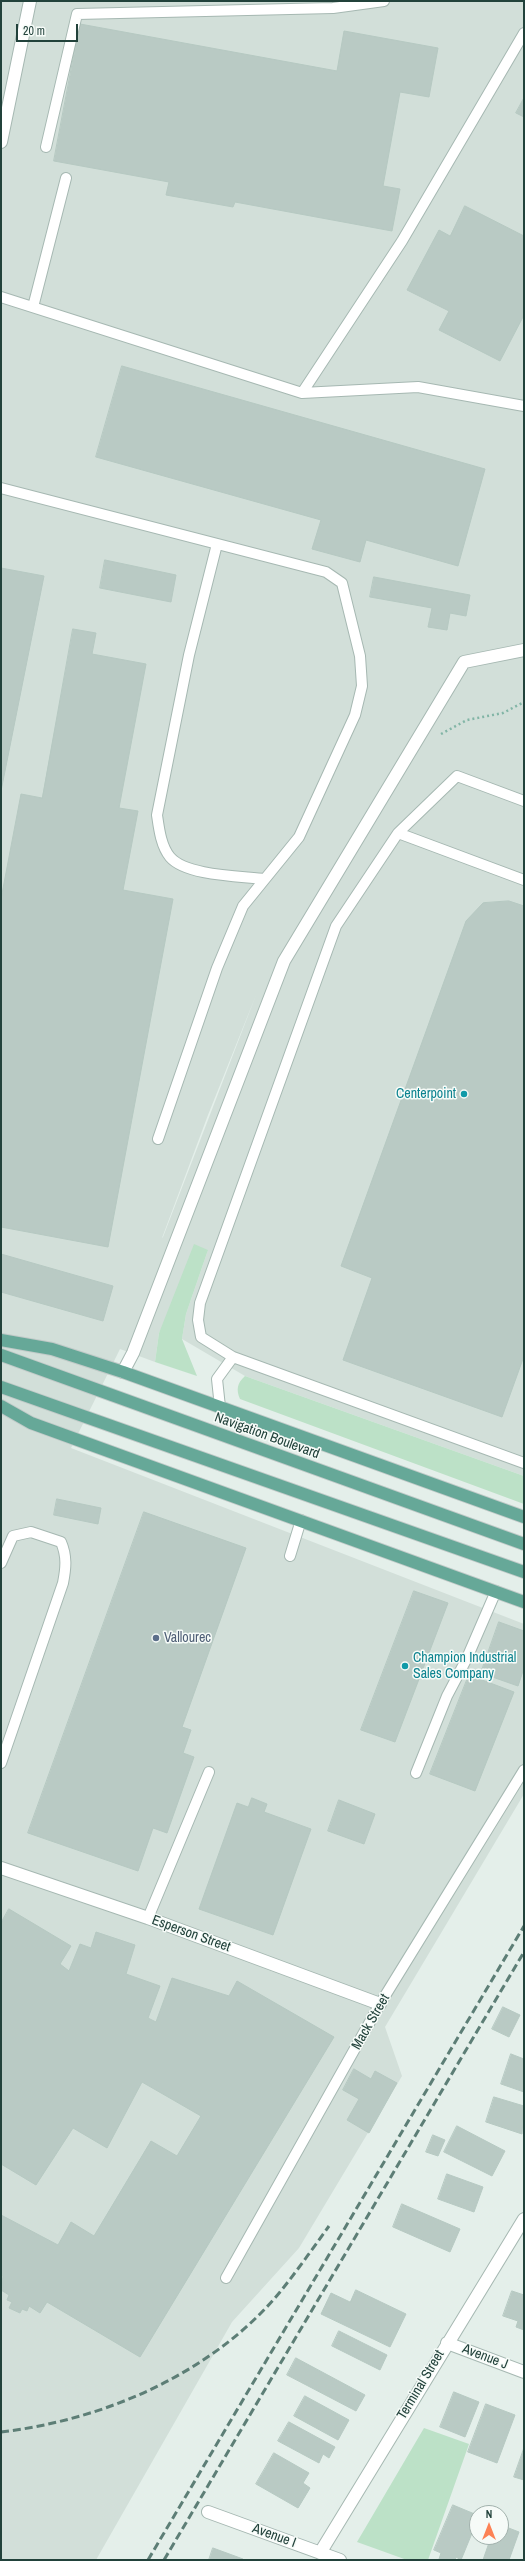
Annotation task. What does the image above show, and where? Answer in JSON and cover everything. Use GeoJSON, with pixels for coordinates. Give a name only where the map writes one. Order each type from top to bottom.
{"type":"FeatureCollection","features":[{"type":"Feature","properties":{"kind":"main road"},"geometry":{"type":"LineString","coordinates":[[1,1340],[52,1349],[123,1372],[524,1517]]}},
{"type":"Feature","properties":{"kind":"main road","name":"Navigation Boulevard"},"geometry":{"type":"LineString","coordinates":[[1,1355],[524,1544]]}},
{"type":"Feature","properties":{"kind":"main road"},"geometry":{"type":"LineString","coordinates":[[1,1387],[342,1506],[524,1572]]}},
{"type":"Feature","properties":{"kind":"main road"},"geometry":{"type":"LineString","coordinates":[[1,1406],[30,1423],[524,1602]]}},
{"type":"Feature","properties":{"kind":"street"},"geometry":{"type":"LineString","coordinates":[[1,142],[30,1]]}},
{"type":"Feature","properties":{"kind":"street"},"geometry":{"type":"LineString","coordinates":[[123,1372],[136,1346],[284,961],[464,662],[524,650]]}},
{"type":"Feature","properties":{"kind":"street","name":"Esperson Street"},"geometry":{"type":"LineString","coordinates":[[1,1868],[148,1918],[380,2004]]}},
{"type":"Feature","properties":{"kind":"street","name":"Terminal Street"},"geometry":{"type":"LineString","coordinates":[[320,2553],[447,2342],[524,2219]]}},
{"type":"Feature","properties":{"kind":"street","name":"Avenue J"},"geometry":{"type":"LineString","coordinates":[[447,2342],[524,2372]]}},
{"type":"Feature","properties":{"kind":"street","name":"Avenue I"},"geometry":{"type":"LineString","coordinates":[[208,2512],[340,2560]]}},
{"type":"Feature","properties":{"kind":"lane"},"geometry":{"type":"LineString","coordinates":[[46,147],[77,14],[333,8],[384,1]]}},
{"type":"Feature","properties":{"kind":"lane"},"geometry":{"type":"LineString","coordinates":[[302,393],[402,242],[524,32]]}},
{"type":"Feature","properties":{"kind":"lane"},"geometry":{"type":"LineString","coordinates":[[33,307],[66,178]]}},
{"type":"Feature","properties":{"kind":"lane"},"geometry":{"type":"LineString","coordinates":[[1,297],[302,393],[418,388],[524,406]]}},
{"type":"Feature","properties":{"kind":"lane"},"geometry":{"type":"LineString","coordinates":[[1,488],[326,572],[342,583],[360,656],[362,686],[355,715],[298,837],[243,906],[220,961],[158,1140]]}},
{"type":"Feature","properties":{"kind":"lane"},"geometry":{"type":"LineString","coordinates":[[217,544],[189,655],[157,815],[160,836],[170,857],[188,869],[265,879]]}},
{"type":"Feature","properties":{"kind":"lane"},"geometry":{"type":"LineString","coordinates":[[524,801],[457,776],[398,833],[336,926],[200,1303],[198,1320],[201,1337],[233,1357],[524,1463]]}},
{"type":"Feature","properties":{"kind":"lane"},"geometry":{"type":"LineString","coordinates":[[398,833],[524,880]]}},
{"type":"Feature","properties":{"kind":"lane"},"geometry":{"type":"LineString","coordinates":[[220,1407],[217,1379],[233,1357]]}},
{"type":"Feature","properties":{"kind":"lane"},"geometry":{"type":"LineString","coordinates":[[290,1556],[301,1520]]}},
{"type":"Feature","properties":{"kind":"lane"},"geometry":{"type":"LineString","coordinates":[[1,1563],[13,1536],[31,1532],[61,1542],[65,1550],[66,1566],[63,1583],[1,1763]]}},
{"type":"Feature","properties":{"kind":"lane"},"geometry":{"type":"LineString","coordinates":[[416,1773],[447,1696],[467,1658],[496,1591]]}},
{"type":"Feature","properties":{"kind":"lane","name":"Mack Street"},"geometry":{"type":"LineString","coordinates":[[226,2278],[380,2004],[524,1770]]}},
{"type":"Feature","properties":{"kind":"lane"},"geometry":{"type":"LineString","coordinates":[[148,1918],[209,1772]]}},
{"type":"Feature","properties":{"kind":"shaded area"},"geometry":{"type":"Polygon","coordinates":[[[1,1],[524,1],[524,1476],[245,1376],[182,1339],[186,1314],[208,1250],[159,1333],[155,1362],[120,1349],[71,1448],[524,1624],[524,1794],[385,2027],[402,2076],[299,2248],[232,2322],[96,2560],[1,2560],[1,1]],[[256,995],[208,1115],[162,1238],[256,995]]]}},
{"type":"Feature","properties":{"kind":"green space"},"geometry":{"type":"Polygon","coordinates":[[[194,1244],[208,1250],[186,1314],[182,1339],[197,1376],[155,1362],[159,1333],[194,1244]]]}},
{"type":"Feature","properties":{"kind":"green space"},"geometry":{"type":"Polygon","coordinates":[[[245,1376],[524,1476],[524,1504],[240,1399],[238,1387],[240,1381],[245,1376]]]}},
{"type":"Feature","properties":{"kind":"green space"},"geometry":{"type":"Polygon","coordinates":[[[424,2428],[469,2444],[428,2560],[407,2560],[357,2542],[424,2428]]]}},
{"type":"Feature","properties":{"kind":"building"},"geometry":{"type":"Polygon","coordinates":[[[80,24],[337,71],[344,31],[438,48],[429,97],[400,92],[383,186],[400,189],[392,231],[235,202],[233,207],[166,195],[169,182],[54,161],[80,24]]]}},
{"type":"Feature","properties":{"kind":"building"},"geometry":{"type":"Polygon","coordinates":[[[524,98],[524,117],[516,113],[524,98]]]}},
{"type":"Feature","properties":{"kind":"building"},"geometry":{"type":"Polygon","coordinates":[[[465,206],[524,236],[524,315],[500,361],[439,330],[449,311],[407,290],[439,230],[450,236],[465,206]]]}},
{"type":"Feature","properties":{"kind":"building"},"geometry":{"type":"Polygon","coordinates":[[[122,366],[485,469],[458,566],[366,540],[360,562],[312,549],[321,520],[96,457],[122,366]]]}},
{"type":"Feature","properties":{"kind":"building"},"geometry":{"type":"Polygon","coordinates":[[[105,560],[176,575],[171,602],[100,588],[105,560]]]}},
{"type":"Feature","properties":{"kind":"building"},"geometry":{"type":"Polygon","coordinates":[[[1,568],[44,576],[1,791],[1,568]]]}},
{"type":"Feature","properties":{"kind":"building"},"geometry":{"type":"Polygon","coordinates":[[[374,577],[470,595],[466,616],[450,613],[447,630],[428,627],[432,608],[370,597],[374,577]]]}},
{"type":"Feature","properties":{"kind":"building"},"geometry":{"type":"Polygon","coordinates":[[[73,629],[96,633],[92,654],[146,664],[119,808],[138,811],[123,890],[173,899],[108,1247],[1,1227],[1,899],[21,794],[42,798],[73,629]]]}},
{"type":"Feature","properties":{"kind":"building","name":"Centerpoint"},"geometry":{"type":"Polygon","coordinates":[[[509,901],[524,906],[524,1356],[502,1417],[343,1360],[372,1278],[341,1266],[466,921],[483,903],[509,901]]]}},
{"type":"Feature","properties":{"kind":"building"},"geometry":{"type":"Polygon","coordinates":[[[1,1254],[113,1286],[103,1321],[1,1292],[1,1254]]]}},
{"type":"Feature","properties":{"kind":"building"},"geometry":{"type":"Polygon","coordinates":[[[57,1499],[101,1508],[98,1524],[54,1515],[57,1499]]]}},
{"type":"Feature","properties":{"kind":"building","name":"Vallourec"},"geometry":{"type":"Polygon","coordinates":[[[144,1512],[246,1548],[182,1727],[191,1730],[183,1753],[194,1757],[167,1833],[153,1828],[138,1871],[28,1833],[144,1512]]]}},
{"type":"Feature","properties":{"kind":"building","name":"Champion Industrial Sales Company"},"geometry":{"type":"Polygon","coordinates":[[[414,1591],[448,1603],[395,1742],[361,1730],[414,1591]]]}},
{"type":"Feature","properties":{"kind":"building"},"geometry":{"type":"Polygon","coordinates":[[[499,1622],[524,1631],[524,1668],[518,1686],[481,1673],[499,1622]]]}},
{"type":"Feature","properties":{"kind":"building"},"geometry":{"type":"Polygon","coordinates":[[[469,1675],[514,1692],[475,1791],[430,1774],[469,1675]]]}},
{"type":"Feature","properties":{"kind":"building"},"geometry":{"type":"Polygon","coordinates":[[[252,1798],[267,1804],[264,1812],[311,1829],[273,1935],[199,1909],[237,1803],[248,1807],[252,1798]]]}},
{"type":"Feature","properties":{"kind":"building"},"geometry":{"type":"Polygon","coordinates":[[[339,1800],[375,1814],[364,1844],[328,1831],[339,1800]]]}},
{"type":"Feature","properties":{"kind":"building"},"geometry":{"type":"Polygon","coordinates":[[[9,1909],[71,1946],[60,1964],[69,1971],[80,1944],[91,1948],[96,1932],[135,1945],[126,1974],[160,1986],[148,2018],[156,2022],[172,1978],[229,1996],[237,1981],[334,2037],[140,2357],[47,2302],[40,2313],[29,2306],[27,2311],[22,2309],[20,2313],[9,2308],[12,2302],[7,2300],[9,2295],[1,2290],[3,2276],[1,2275],[1,2215],[58,2245],[71,2222],[94,2236],[151,2141],[177,2156],[201,2116],[142,2082],[107,2148],[73,2128],[36,2185],[1,2164],[1,1923],[9,1909]]]}},
{"type":"Feature","properties":{"kind":"building"},"geometry":{"type":"Polygon","coordinates":[[[503,2007],[520,2015],[509,2037],[492,2029],[503,2007]]]}},
{"type":"Feature","properties":{"kind":"building"},"geometry":{"type":"Polygon","coordinates":[[[511,2054],[524,2059],[524,2092],[501,2084],[511,2054]]]}},
{"type":"Feature","properties":{"kind":"building"},"geometry":{"type":"Polygon","coordinates":[[[354,2069],[371,2079],[375,2071],[397,2083],[369,2133],[347,2120],[359,2099],[343,2090],[354,2069]]]}},
{"type":"Feature","properties":{"kind":"building"},"geometry":{"type":"Polygon","coordinates":[[[494,2097],[524,2106],[522,2134],[486,2122],[494,2097]]]}},
{"type":"Feature","properties":{"kind":"building"},"geometry":{"type":"Polygon","coordinates":[[[457,2126],[505,2151],[492,2176],[444,2152],[457,2126]]]}},
{"type":"Feature","properties":{"kind":"building"},"geometry":{"type":"Polygon","coordinates":[[[433,2135],[445,2140],[438,2156],[426,2152],[433,2135]]]}},
{"type":"Feature","properties":{"kind":"building"},"geometry":{"type":"Polygon","coordinates":[[[447,2174],[483,2187],[474,2212],[438,2199],[447,2174]]]}},
{"type":"Feature","properties":{"kind":"building"},"geometry":{"type":"Polygon","coordinates":[[[402,2204],[460,2229],[450,2252],[393,2227],[402,2204]]]}},
{"type":"Feature","properties":{"kind":"building"},"geometry":{"type":"Polygon","coordinates":[[[356,2290],[406,2314],[390,2347],[321,2314],[331,2293],[350,2302],[356,2290]]]}},
{"type":"Feature","properties":{"kind":"building"},"geometry":{"type":"Polygon","coordinates":[[[512,2291],[524,2295],[524,2330],[516,2327],[518,2321],[503,2316],[512,2291]]]}},
{"type":"Feature","properties":{"kind":"building"},"geometry":{"type":"Polygon","coordinates":[[[339,2331],[387,2355],[380,2370],[332,2346],[339,2331]]]}},
{"type":"Feature","properties":{"kind":"building"},"geometry":{"type":"Polygon","coordinates":[[[296,2358],[365,2395],[356,2411],[287,2375],[296,2358]]]}},
{"type":"Feature","properties":{"kind":"building"},"geometry":{"type":"Polygon","coordinates":[[[454,2392],[479,2402],[465,2437],[440,2427],[454,2392]]]}},
{"type":"Feature","properties":{"kind":"building"},"geometry":{"type":"Polygon","coordinates":[[[305,2396],[349,2420],[338,2440],[294,2416],[305,2396]]]}},
{"type":"Feature","properties":{"kind":"building"},"geometry":{"type":"Polygon","coordinates":[[[486,2404],[515,2415],[497,2463],[468,2452],[486,2404]]]}},
{"type":"Feature","properties":{"kind":"building"},"geometry":{"type":"Polygon","coordinates":[[[289,2422],[335,2447],[329,2458],[323,2454],[319,2463],[278,2441],[289,2422]]]}},
{"type":"Feature","properties":{"kind":"building"},"geometry":{"type":"Polygon","coordinates":[[[524,2448],[524,2480],[514,2477],[524,2448]]]}},
{"type":"Feature","properties":{"kind":"building"},"geometry":{"type":"Polygon","coordinates":[[[274,2453],[309,2473],[303,2483],[310,2488],[298,2508],[256,2484],[274,2453]]]}},
{"type":"Feature","properties":{"kind":"building"},"geometry":{"type":"Polygon","coordinates":[[[453,2505],[469,2512],[469,2540],[461,2560],[456,2557],[455,2560],[441,2560],[439,2559],[441,2553],[434,2550],[453,2505]]]}},
{"type":"Feature","properties":{"kind":"building"},"geometry":{"type":"Polygon","coordinates":[[[509,2528],[519,2532],[509,2560],[483,2560],[488,2545],[509,2545],[509,2528]]]}},
{"type":"Feature","properties":{"kind":"building"},"geometry":{"type":"Polygon","coordinates":[[[213,2548],[243,2559],[243,2560],[209,2560],[213,2548]]]}},
{"type":"Feature","properties":{"kind":"railway"},"geometry":{"type":"LineString","coordinates":[[148,2560],[524,1926]]}},
{"type":"Feature","properties":{"kind":"railway"},"geometry":{"type":"LineString","coordinates":[[164,2560],[524,1952]]}},
{"type":"Feature","properties":{"kind":"railway"},"geometry":{"type":"LineString","coordinates":[[1,2432],[40,2426],[117,2404],[154,2388],[189,2369],[223,2346],[253,2321],[280,2292],[329,2226]]}},
{"type":"Feature","properties":{"kind":"place","name":"Centerpoint"},"geometry":{"type":"Point","coordinates":[464,1094]}},
{"type":"Feature","properties":{"kind":"place","name":"Vallourec"},"geometry":{"type":"Point","coordinates":[156,1638]}},
{"type":"Feature","properties":{"kind":"place","name":"Champion Industrial Sales Company"},"geometry":{"type":"Point","coordinates":[405,1666]}}]}
